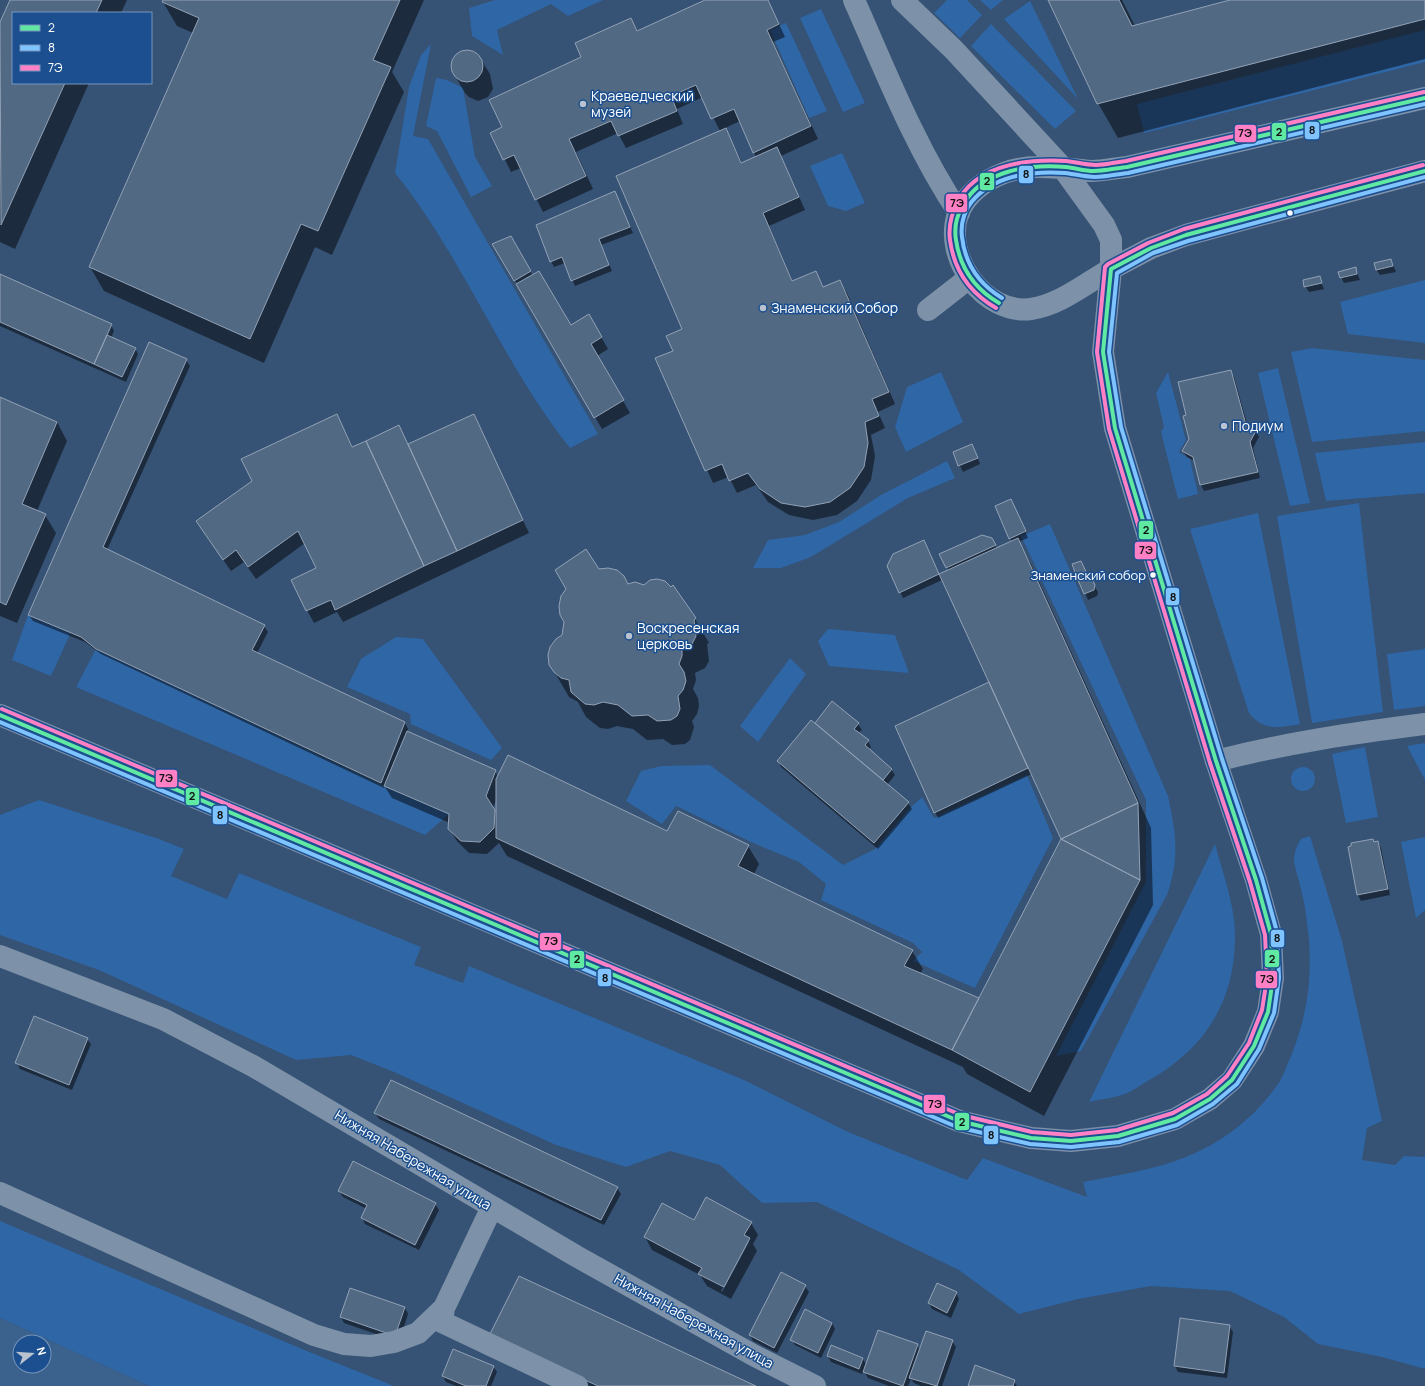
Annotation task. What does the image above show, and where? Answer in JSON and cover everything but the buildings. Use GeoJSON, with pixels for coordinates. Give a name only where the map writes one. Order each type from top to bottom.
{"type":"FeatureCollection","features":[{"type":"Feature","properties":{"kind":"main road"},"geometry":{"type":"LineString","coordinates":[[0,715],[959,1121],[1031,1138],[1071,1141],[1118,1136],[1175,1119],[1210,1099],[1232,1080],[1254,1046],[1268,1012],[1273,978],[1271,934],[1256,880],[1216,761],[1115,428],[1103,352],[1111,269],[1151,248],[1186,235],[1425,171]]}},
{"type":"Feature","properties":{"kind":"street"},"geometry":{"type":"LineString","coordinates":[[854,0],[913,132],[940,185],[958,213]]}},
{"type":"Feature","properties":{"kind":"street"},"geometry":{"type":"LineString","coordinates":[[902,0],[954,50],[1062,167],[1104,226],[1111,240],[1111,269],[1057,301],[1030,309],[1010,307],[988,297],[969,278],[962,264],[955,228],[958,213],[970,195],[986,182],[1000,174],[1016,169],[1062,167],[1093,171],[1127,167],[1425,98]]}},
{"type":"Feature","properties":{"kind":"street"},"geometry":{"type":"LineString","coordinates":[[928,310],[969,278]]}},
{"type":"Feature","properties":{"kind":"street"},"geometry":{"type":"LineString","coordinates":[[1216,761],[1256,750],[1309,740],[1425,724]]}},
{"type":"Feature","properties":{"kind":"street","name":"Нижняя Набережная улица"},"geometry":{"type":"LineString","coordinates":[[2,963],[162,1019],[253,1066],[492,1207],[693,1321],[816,1386]]}},
{"type":"Feature","properties":{"kind":"street"},"geometry":{"type":"LineString","coordinates":[[0,1193],[314,1335],[344,1344],[371,1346],[394,1342],[418,1333],[444,1308]]}},
{"type":"Feature","properties":{"kind":"street"},"geometry":{"type":"LineString","coordinates":[[492,1207],[444,1308],[442,1322],[577,1386]]}},
{"type":"Feature","properties":{"kind":"shaded area"},"geometry":{"type":"Polygon","coordinates":[[[495,0],[603,0],[568,16],[551,4],[497,30],[503,55],[472,36],[469,8],[495,0]]]}},
{"type":"Feature","properties":{"kind":"shaded area"},"geometry":{"type":"Polygon","coordinates":[[[947,0],[967,0],[982,15],[960,38],[934,13],[947,0]]]}},
{"type":"Feature","properties":{"kind":"shaded area"},"geometry":{"type":"Polygon","coordinates":[[[980,0],[1003,0],[991,10],[980,0]]]}},
{"type":"Feature","properties":{"kind":"shaded area"},"geometry":{"type":"Polygon","coordinates":[[[1030,1],[1078,99],[1004,19],[1030,1]]]}},
{"type":"Feature","properties":{"kind":"shaded area"},"geometry":{"type":"Polygon","coordinates":[[[821,9],[865,103],[843,112],[800,18],[821,9]]]}},
{"type":"Feature","properties":{"kind":"shaded area"},"geometry":{"type":"Polygon","coordinates":[[[786,23],[827,111],[809,118],[770,30],[786,23]]]}},
{"type":"Feature","properties":{"kind":"shaded area"},"geometry":{"type":"Polygon","coordinates":[[[991,24],[1076,111],[1055,129],[971,46],[991,24]]]}},
{"type":"Feature","properties":{"kind":"shaded area"},"geometry":{"type":"Polygon","coordinates":[[[1425,30],[1425,62],[1144,133],[1137,104],[1425,30]]]}},
{"type":"Feature","properties":{"kind":"shaded area"},"geometry":{"type":"Polygon","coordinates":[[[431,44],[413,136],[428,139],[598,434],[570,448],[524,381],[441,239],[419,205],[395,173],[409,87],[421,55],[431,44]]]}},
{"type":"Feature","properties":{"kind":"shaded area"},"geometry":{"type":"Polygon","coordinates":[[[436,78],[447,80],[463,88],[475,157],[492,186],[471,197],[437,131],[426,126],[436,78]]]}},
{"type":"Feature","properties":{"kind":"shaded area"},"geometry":{"type":"Polygon","coordinates":[[[842,153],[865,203],[846,211],[828,206],[810,166],[842,153]]]}},
{"type":"Feature","properties":{"kind":"shaded area"},"geometry":{"type":"Polygon","coordinates":[[[1425,280],[1425,343],[1348,334],[1340,302],[1425,280]]]}},
{"type":"Feature","properties":{"kind":"shaded area"},"geometry":{"type":"Polygon","coordinates":[[[1312,348],[1425,360],[1425,431],[1312,442],[1291,352],[1312,348]]]}},
{"type":"Feature","properties":{"kind":"shaded area"},"geometry":{"type":"Polygon","coordinates":[[[1278,368],[1310,503],[1290,506],[1258,373],[1278,368]]]}},
{"type":"Feature","properties":{"kind":"shaded area"},"geometry":{"type":"Polygon","coordinates":[[[941,372],[963,422],[906,452],[895,427],[907,387],[941,372]]]}},
{"type":"Feature","properties":{"kind":"shaded area"},"geometry":{"type":"Polygon","coordinates":[[[1168,372],[1186,440],[1179,452],[1190,459],[1198,494],[1178,499],[1161,432],[1164,427],[1156,393],[1168,372]]]}},
{"type":"Feature","properties":{"kind":"shaded area"},"geometry":{"type":"Polygon","coordinates":[[[1425,442],[1425,493],[1326,501],[1315,453],[1425,442]]]}},
{"type":"Feature","properties":{"kind":"shaded area"},"geometry":{"type":"Polygon","coordinates":[[[947,461],[955,478],[908,498],[811,557],[781,568],[753,568],[768,540],[805,535],[839,522],[881,495],[947,461]]]}},
{"type":"Feature","properties":{"kind":"shaded area"},"geometry":{"type":"Polygon","coordinates":[[[1359,503],[1383,712],[1312,723],[1277,516],[1359,503]]]}},
{"type":"Feature","properties":{"kind":"shaded area"},"geometry":{"type":"Polygon","coordinates":[[[1258,513],[1300,724],[1272,727],[1260,723],[1249,713],[1190,529],[1258,513]]]}},
{"type":"Feature","properties":{"kind":"shaded area"},"geometry":{"type":"Polygon","coordinates":[[[1050,524],[1168,796],[1175,834],[1174,869],[1167,895],[1081,1051],[1056,1056],[1146,882],[1146,800],[1021,536],[1050,524]]]}},
{"type":"Feature","properties":{"kind":"shaded area"},"geometry":{"type":"Polygon","coordinates":[[[28,615],[71,632],[51,676],[12,660],[28,615]]]}},
{"type":"Feature","properties":{"kind":"shaded area"},"geometry":{"type":"Polygon","coordinates":[[[828,629],[895,635],[909,673],[829,666],[818,641],[828,629]]]}},
{"type":"Feature","properties":{"kind":"shaded area"},"geometry":{"type":"Polygon","coordinates":[[[396,637],[423,639],[502,748],[491,760],[411,724],[410,714],[347,687],[361,659],[396,637]]]}},
{"type":"Feature","properties":{"kind":"shaded area"},"geometry":{"type":"Polygon","coordinates":[[[96,649],[384,786],[449,814],[425,835],[76,687],[96,649]]]}},
{"type":"Feature","properties":{"kind":"shaded area"},"geometry":{"type":"Polygon","coordinates":[[[1425,649],[1425,706],[1394,710],[1387,654],[1425,649]]]}},
{"type":"Feature","properties":{"kind":"shaded area"},"geometry":{"type":"Polygon","coordinates":[[[790,658],[806,674],[758,742],[740,726],[790,658]]]}},
{"type":"Feature","properties":{"kind":"shaded area"},"geometry":{"type":"Polygon","coordinates":[[[1425,743],[1425,780],[1407,746],[1425,743]]]}},
{"type":"Feature","properties":{"kind":"shaded area"},"geometry":{"type":"Polygon","coordinates":[[[1365,747],[1378,817],[1346,823],[1332,754],[1365,747]]]}},
{"type":"Feature","properties":{"kind":"shaded area"},"geometry":{"type":"Polygon","coordinates":[[[710,765],[843,865],[875,849],[910,808],[922,797],[934,818],[1027,775],[1053,838],[975,988],[913,961],[922,952],[913,943],[821,900],[826,884],[799,862],[753,843],[676,806],[662,824],[626,801],[641,771],[661,766],[710,765]]]}},
{"type":"Feature","properties":{"kind":"shaded area"},"geometry":{"type":"Polygon","coordinates":[[[1303,767],[1312,770],[1315,779],[1312,788],[1303,791],[1294,788],[1291,779],[1294,770],[1303,767]]]}},
{"type":"Feature","properties":{"kind":"shaded area"},"geometry":{"type":"Polygon","coordinates":[[[39,800],[159,839],[184,849],[171,876],[227,899],[239,873],[421,947],[414,965],[463,983],[469,966],[744,1080],[848,1132],[967,1180],[983,1158],[1087,1197],[1083,1182],[1136,1172],[1174,1162],[1213,1144],[1249,1118],[1269,1096],[1279,1082],[1295,1046],[1305,1012],[1308,994],[1310,959],[1307,918],[1294,861],[1296,849],[1301,839],[1310,836],[1342,941],[1382,1121],[1367,1128],[1362,1160],[1395,1165],[1404,1156],[1425,1157],[1425,1369],[1382,1357],[1318,1344],[1284,1317],[1230,1291],[1151,1286],[1078,1299],[1019,1314],[959,1270],[817,1202],[762,1203],[720,1165],[670,1151],[626,1167],[556,1145],[394,1072],[351,1055],[296,1060],[99,970],[0,935],[0,815],[39,800]]]}},
{"type":"Feature","properties":{"kind":"shaded area"},"geometry":{"type":"Polygon","coordinates":[[[1425,837],[1425,910],[1416,918],[1401,842],[1425,837]]]}},
{"type":"Feature","properties":{"kind":"shaded area"},"geometry":{"type":"Polygon","coordinates":[[[1215,844],[1231,901],[1235,936],[1234,960],[1229,983],[1222,1003],[1212,1022],[1200,1039],[1184,1055],[1166,1069],[1125,1094],[1089,1102],[1215,844]]]}},
{"type":"Feature","properties":{"kind":"shaded area"},"geometry":{"type":"Polygon","coordinates":[[[0,1221],[302,1349],[394,1386],[149,1386],[52,1342],[52,1334],[35,1334],[0,1318],[0,1221]]]}},
{"type":"Feature","properties":{"kind":"shaded area"},"geometry":{"type":"Polygon","coordinates":[[[0,1318],[35,1334],[12,1334],[12,1374],[52,1374],[52,1342],[149,1386],[0,1386],[0,1318]]]}},
{"type":"Feature","properties":{"kind":"transit line","name":"7Э"},"geometry":{"type":"LineString","coordinates":[[996,308],[978,295],[965,280],[955,261],[950,240],[951,219],[959,199],[968,187],[979,178],[992,171],[1006,166],[1036,161],[1066,161],[1088,165],[1104,165],[1126,161],[1424,92]]}},
{"type":"Feature","properties":{"kind":"transit line","name":"2"},"geometry":{"type":"LineString","coordinates":[[999,303],[983,291],[970,277],[961,260],[955,235],[956,222],[959,213],[971,193],[994,177],[1023,168],[1052,166],[1087,171],[1102,171],[1127,167],[1425,98]]}},
{"type":"Feature","properties":{"kind":"transit line","name":"8"},"geometry":{"type":"LineString","coordinates":[[1002,298],[986,286],[974,272],[966,256],[962,232],[963,221],[968,206],[984,190],[994,184],[1017,176],[1041,173],[1065,173],[1088,177],[1103,177],[1128,173],[1425,104]]}},
{"type":"Feature","properties":{"kind":"transit line","name":"7Э"},"geometry":{"type":"LineString","coordinates":[[2,709],[961,1115],[1032,1132],[1071,1135],[1117,1130],[1173,1113],[1207,1094],[1227,1076],[1249,1043],[1262,1010],[1267,978],[1265,935],[1250,882],[1210,763],[1109,429],[1097,352],[1105,267],[1148,243],[1184,229],[1423,165]]}},
{"type":"Feature","properties":{"kind":"transit line","name":"2"},"geometry":{"type":"LineString","coordinates":[[0,715],[959,1121],[1031,1138],[1071,1141],[1118,1136],[1175,1119],[1210,1099],[1232,1080],[1254,1046],[1268,1012],[1273,978],[1271,934],[1256,880],[1216,761],[1115,428],[1103,352],[1111,269],[1151,248],[1186,235],[1425,171]]}},
{"type":"Feature","properties":{"kind":"transit line","name":"8"},"geometry":{"type":"LineString","coordinates":[[0,722],[957,1127],[1030,1144],[1071,1147],[1119,1142],[1177,1125],[1213,1104],[1237,1084],[1259,1049],[1274,1013],[1279,978],[1277,932],[1262,878],[1222,759],[1121,427],[1109,352],[1117,273],[1153,253],[1188,241],[1425,177]]}},
{"type":"Feature","properties":{"kind":"place","name":"Краеведческий музей"},"geometry":{"type":"Point","coordinates":[583,104]}},
{"type":"Feature","properties":{"kind":"place","name":"Знаменский Собор"},"geometry":{"type":"Point","coordinates":[763,308]}},
{"type":"Feature","properties":{"kind":"place","name":"Подиум"},"geometry":{"type":"Point","coordinates":[1224,426]}},
{"type":"Feature","properties":{"kind":"place","name":"Знаменский собор"},"geometry":{"type":"Point","coordinates":[1153,575]}},
{"type":"Feature","properties":{"kind":"place","name":"Воскресенская церковь"},"geometry":{"type":"Point","coordinates":[629,636]}}]}
